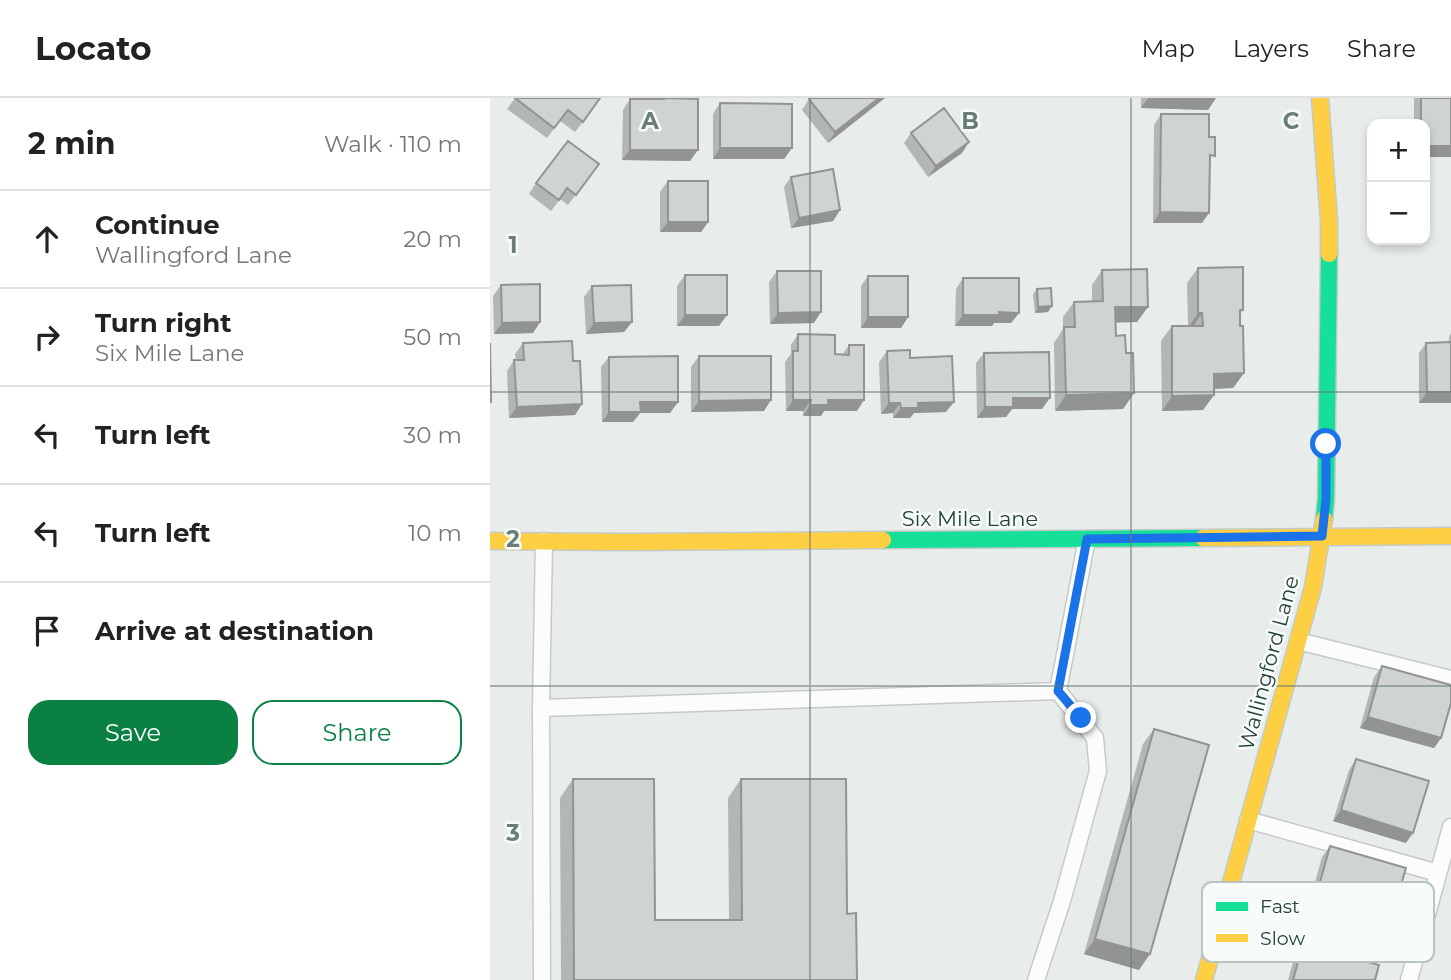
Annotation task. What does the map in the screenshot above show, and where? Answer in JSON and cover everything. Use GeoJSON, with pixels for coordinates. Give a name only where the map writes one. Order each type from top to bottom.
{"type":"FeatureCollection","features":[{"type":"Feature","properties":{"kind":"street","name":"Wallingford Lane"},"geometry":{"type":"LineString","coordinates":[[1231,882],[1313,587],[1322,536],[1326,499],[1329,221],[1320,98]]}},
{"type":"Feature","properties":{"kind":"street","name":"Six Mile Lane"},"geometry":{"type":"LineString","coordinates":[[490,541],[1451,537]]}},
{"type":"Feature","properties":{"kind":"street","name":"Wallingford Lane"},"geometry":{"type":"LineString","coordinates":[[1204,980],[1209,962]]}},
{"type":"Feature","properties":{"kind":"lane"},"geometry":{"type":"LineString","coordinates":[[1037,980],[1098,771],[1095,738],[1058,691],[1087,539]]}},
{"type":"Feature","properties":{"kind":"lane"},"geometry":{"type":"LineString","coordinates":[[542,980],[541,708],[544,541]]}},
{"type":"Feature","properties":{"kind":"lane"},"geometry":{"type":"LineString","coordinates":[[1298,641],[1451,679]]}},
{"type":"Feature","properties":{"kind":"lane"},"geometry":{"type":"LineString","coordinates":[[541,708],[1058,691]]}},
{"type":"Feature","properties":{"kind":"lane"},"geometry":{"type":"LineString","coordinates":[[1248,820],[1438,873]]}},
{"type":"Feature","properties":{"kind":"lane"},"geometry":{"type":"LineString","coordinates":[[1434,888],[1451,827]]}},
{"type":"Feature","properties":{"kind":"lane"},"geometry":{"type":"LineString","coordinates":[[1409,980],[1414,962]]}},
{"type":"Feature","properties":{"kind":"building"},"geometry":{"type":"Polygon","coordinates":[[[515,98],[600,98],[583,122],[568,110],[554,128],[515,98]]]}},
{"type":"Feature","properties":{"kind":"building"},"geometry":{"type":"Polygon","coordinates":[[[810,98],[879,98],[835,132],[810,98]]]}},
{"type":"Feature","properties":{"kind":"building"},"geometry":{"type":"Polygon","coordinates":[[[1421,98],[1451,98],[1451,146],[1430,146],[1430,119],[1421,119],[1421,98]]]}},
{"type":"Feature","properties":{"kind":"building"},"geometry":{"type":"Polygon","coordinates":[[[630,99],[698,99],[698,150],[630,150],[630,99]]]}},
{"type":"Feature","properties":{"kind":"building"},"geometry":{"type":"Polygon","coordinates":[[[720,103],[792,104],[792,148],[720,148],[720,103]]]}},
{"type":"Feature","properties":{"kind":"building"},"geometry":{"type":"Polygon","coordinates":[[[944,108],[969,142],[936,166],[911,133],[944,108]]]}},
{"type":"Feature","properties":{"kind":"building"},"geometry":{"type":"Polygon","coordinates":[[[1161,114],[1209,114],[1209,137],[1215,137],[1215,156],[1210,155],[1209,213],[1160,212],[1161,114]]]}},
{"type":"Feature","properties":{"kind":"building"},"geometry":{"type":"Polygon","coordinates":[[[568,141],[599,164],[576,195],[567,188],[559,200],[536,183],[568,141]]]}},
{"type":"Feature","properties":{"kind":"building"},"geometry":{"type":"Polygon","coordinates":[[[833,169],[840,210],[799,218],[791,177],[833,169]]]}},
{"type":"Feature","properties":{"kind":"building"},"geometry":{"type":"Polygon","coordinates":[[[668,181],[708,181],[708,222],[668,222],[668,181]]]}},
{"type":"Feature","properties":{"kind":"building"},"geometry":{"type":"Polygon","coordinates":[[[1243,267],[1243,310],[1240,310],[1240,326],[1243,326],[1244,373],[1214,374],[1214,395],[1172,396],[1172,326],[1203,326],[1202,313],[1198,313],[1198,268],[1243,267]]]}},
{"type":"Feature","properties":{"kind":"building"},"geometry":{"type":"Polygon","coordinates":[[[1147,269],[1148,307],[1115,307],[1116,336],[1125,335],[1126,353],[1133,353],[1134,393],[1066,395],[1064,327],[1075,327],[1074,302],[1103,301],[1102,270],[1147,269]]]}},
{"type":"Feature","properties":{"kind":"building"},"geometry":{"type":"Polygon","coordinates":[[[777,271],[821,271],[821,312],[778,313],[777,271]]]}},
{"type":"Feature","properties":{"kind":"building"},"geometry":{"type":"Polygon","coordinates":[[[685,275],[727,275],[727,315],[685,315],[685,275]]]}},
{"type":"Feature","properties":{"kind":"building"},"geometry":{"type":"Polygon","coordinates":[[[868,276],[908,276],[908,317],[868,317],[868,276]]]}},
{"type":"Feature","properties":{"kind":"building"},"geometry":{"type":"Polygon","coordinates":[[[963,278],[1019,278],[1019,313],[963,315],[963,278]]]}},
{"type":"Feature","properties":{"kind":"building"},"geometry":{"type":"Polygon","coordinates":[[[540,284],[540,322],[502,323],[501,285],[540,284]]]}},
{"type":"Feature","properties":{"kind":"building"},"geometry":{"type":"Polygon","coordinates":[[[631,285],[632,322],[594,323],[592,286],[631,285]]]}},
{"type":"Feature","properties":{"kind":"building"},"geometry":{"type":"Polygon","coordinates":[[[1051,288],[1052,306],[1038,307],[1037,289],[1051,288]]]}},
{"type":"Feature","properties":{"kind":"building"},"geometry":{"type":"Polygon","coordinates":[[[798,334],[835,335],[835,354],[849,355],[849,345],[864,345],[864,400],[828,400],[828,405],[810,405],[811,400],[793,400],[793,351],[798,351],[798,334]]]}},
{"type":"Feature","properties":{"kind":"building"},"geometry":{"type":"Polygon","coordinates":[[[572,341],[573,361],[580,361],[582,404],[517,407],[514,360],[524,360],[523,343],[572,341]]]}},
{"type":"Feature","properties":{"kind":"building"},"geometry":{"type":"Polygon","coordinates":[[[1451,342],[1451,392],[1427,392],[1426,343],[1451,342]]]}},
{"type":"Feature","properties":{"kind":"building"},"geometry":{"type":"Polygon","coordinates":[[[910,350],[910,358],[952,356],[954,402],[918,403],[918,408],[901,408],[900,403],[889,403],[887,351],[910,350]]]}},
{"type":"Feature","properties":{"kind":"building"},"geometry":{"type":"Polygon","coordinates":[[[1049,352],[1050,398],[1013,398],[1013,407],[985,407],[984,353],[1049,352]]]}},
{"type":"Feature","properties":{"kind":"building"},"geometry":{"type":"Polygon","coordinates":[[[678,356],[678,402],[640,402],[641,412],[609,412],[609,357],[678,356]]]}},
{"type":"Feature","properties":{"kind":"building"},"geometry":{"type":"Polygon","coordinates":[[[699,356],[771,356],[771,400],[699,401],[699,356]]]}},
{"type":"Feature","properties":{"kind":"building"},"geometry":{"type":"Polygon","coordinates":[[[1382,666],[1451,685],[1451,703],[1441,738],[1368,717],[1382,666]]]}},
{"type":"Feature","properties":{"kind":"building"},"geometry":{"type":"Polygon","coordinates":[[[1154,729],[1209,745],[1150,954],[1095,939],[1154,729]]]}},
{"type":"Feature","properties":{"kind":"building"},"geometry":{"type":"Polygon","coordinates":[[[1356,759],[1429,781],[1413,833],[1341,810],[1356,759]]]}},
{"type":"Feature","properties":{"kind":"building"},"geometry":{"type":"Polygon","coordinates":[[[573,779],[654,779],[655,920],[742,920],[741,779],[846,779],[847,914],[856,913],[857,980],[574,980],[573,779]]]}},
{"type":"Feature","properties":{"kind":"building"},"geometry":{"type":"Polygon","coordinates":[[[1330,846],[1406,868],[1402,882],[1320,882],[1330,846]]]}},
{"type":"Feature","properties":{"kind":"building"},"geometry":{"type":"Polygon","coordinates":[[[1298,962],[1368,962],[1379,965],[1375,980],[1293,980],[1298,962]]]}},
{"type":"Feature","properties":{"kind":"traffic: fast"},"geometry":{"type":"LineString","coordinates":[[1324,519],[1329,254]]}},
{"type":"Feature","properties":{"kind":"traffic: fast"},"geometry":{"type":"LineString","coordinates":[[883,540],[1203,538]]}},
{"type":"Feature","properties":{"kind":"traffic: slow"},"geometry":{"type":"LineString","coordinates":[[1320,98],[1329,254]]}},
{"type":"Feature","properties":{"kind":"traffic: slow"},"geometry":{"type":"LineString","coordinates":[[1231,882],[1313,587],[1324,519]]}},
{"type":"Feature","properties":{"kind":"traffic: slow"},"geometry":{"type":"LineString","coordinates":[[1203,538],[1451,536]]}},
{"type":"Feature","properties":{"kind":"traffic: slow"},"geometry":{"type":"LineString","coordinates":[[490,541],[883,540]]}},
{"type":"Feature","properties":{"kind":"traffic: slow"},"geometry":{"type":"LineString","coordinates":[[1204,980],[1209,962]]}},
{"type":"Feature","properties":{"kind":"route"},"geometry":{"type":"LineString","coordinates":[[1081,718],[1058,691],[1087,539],[1322,536],[1326,499],[1326,444]]}}]}
